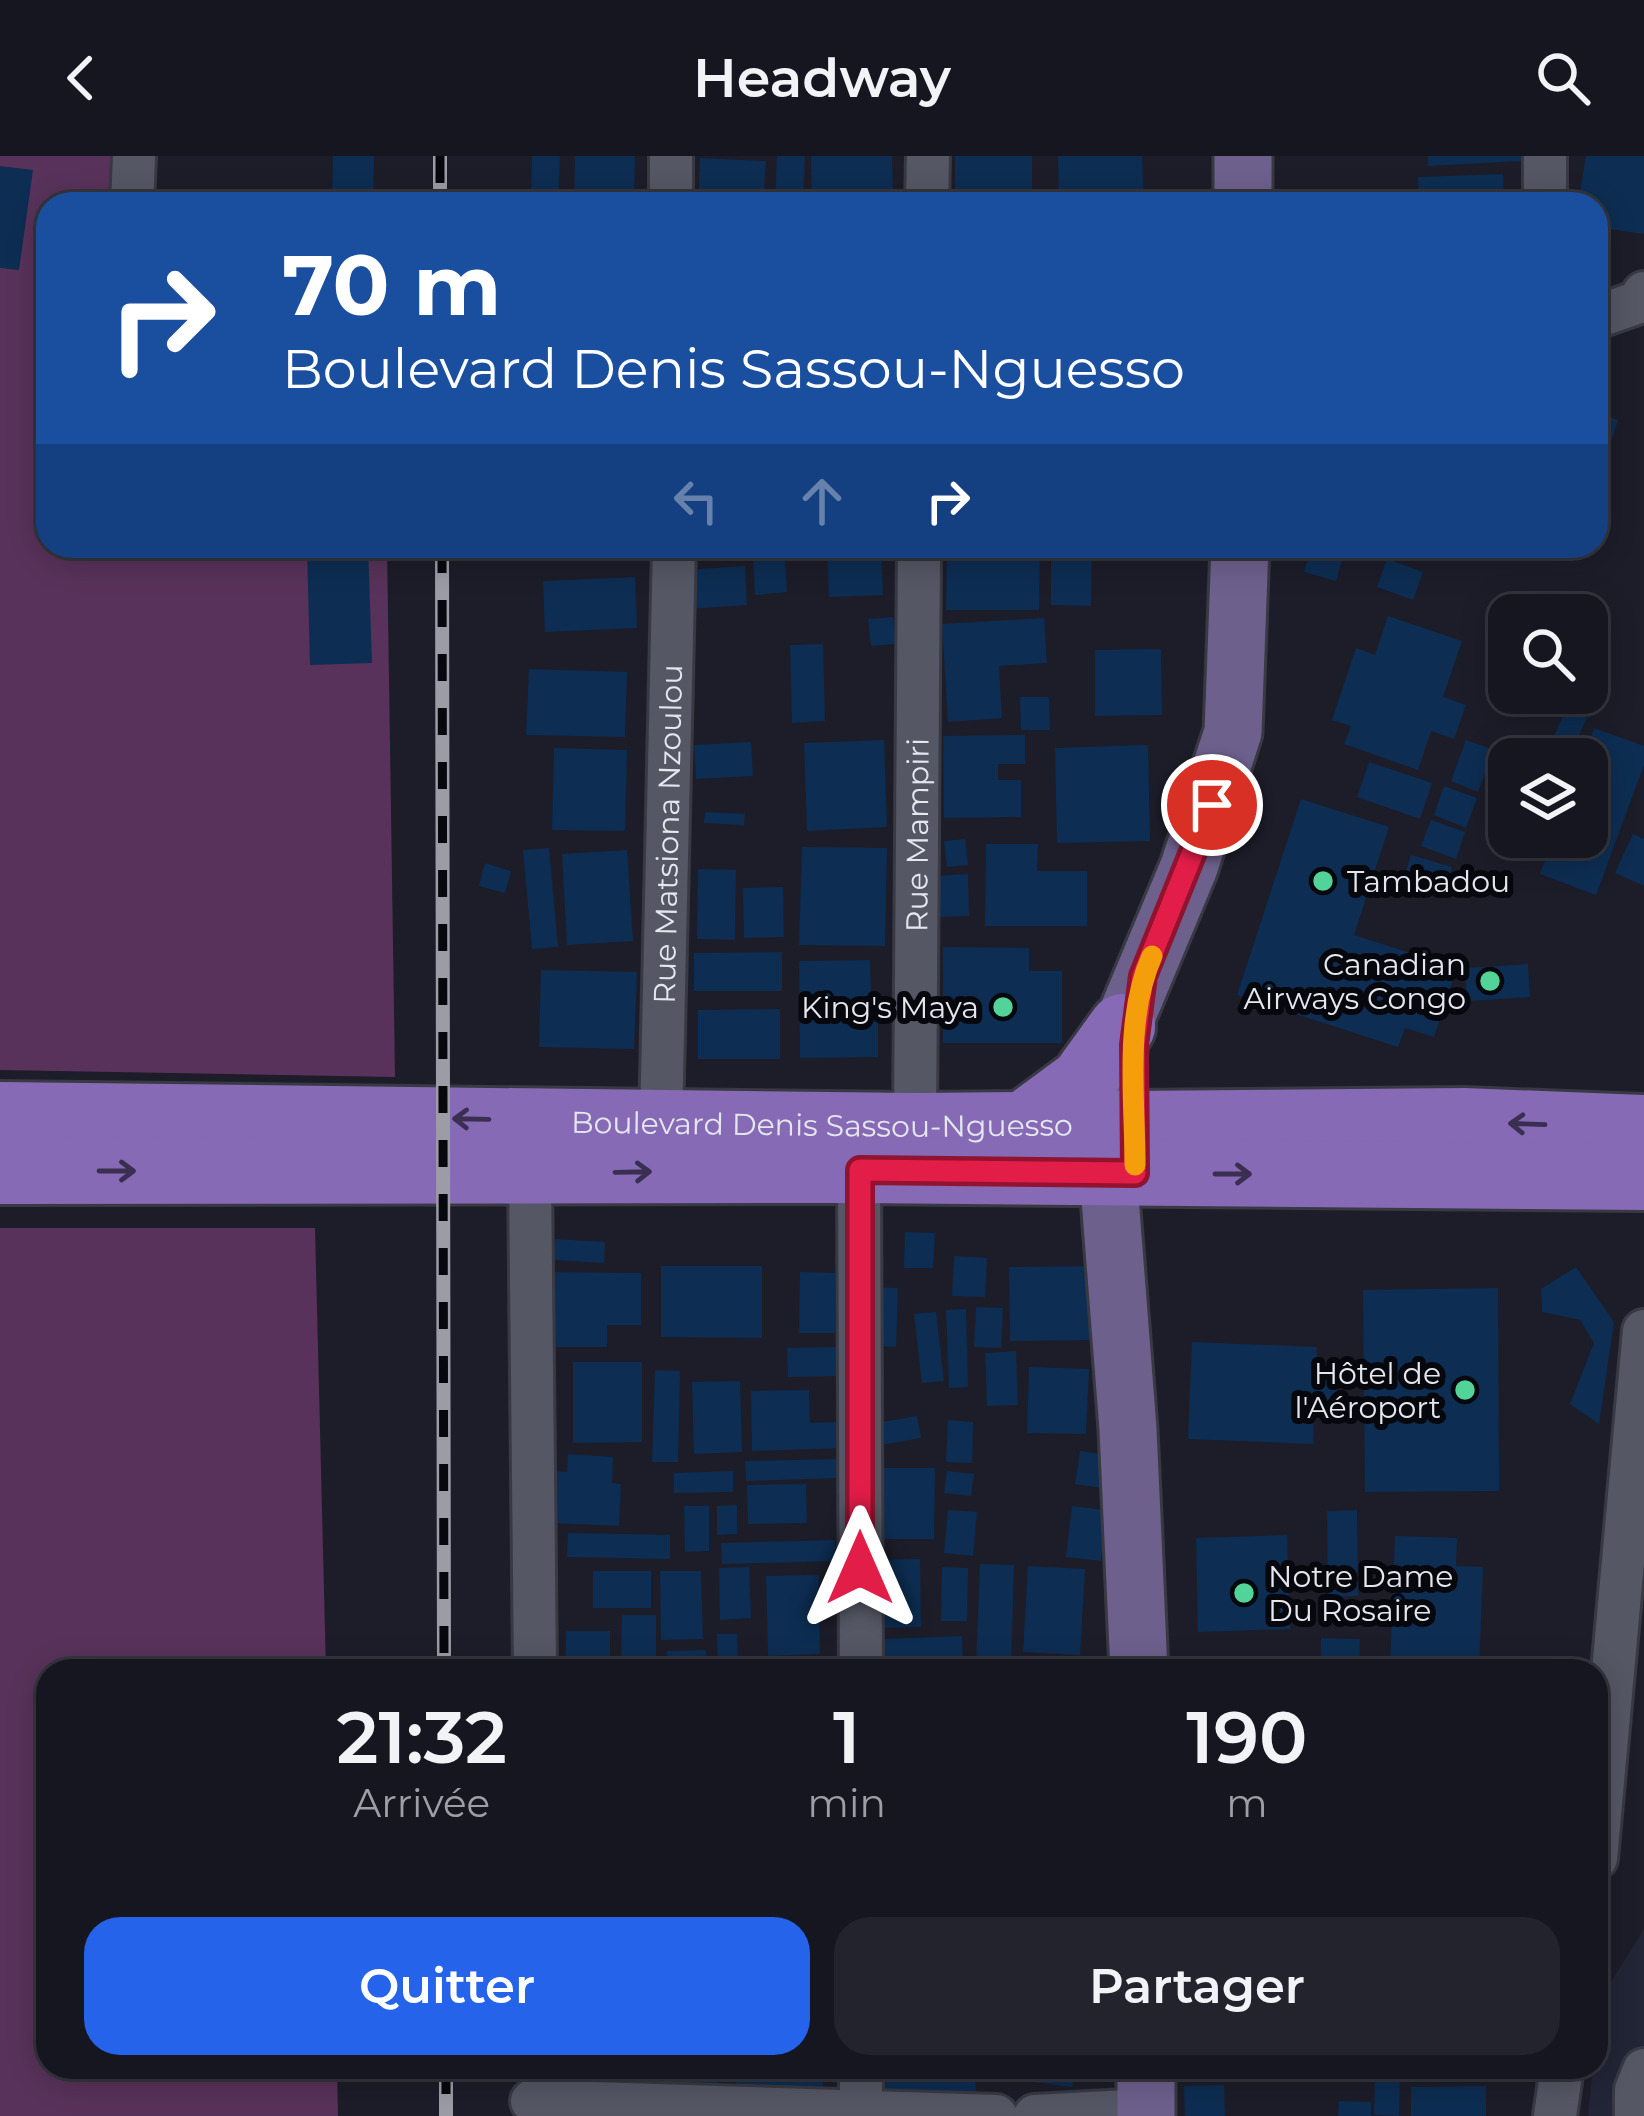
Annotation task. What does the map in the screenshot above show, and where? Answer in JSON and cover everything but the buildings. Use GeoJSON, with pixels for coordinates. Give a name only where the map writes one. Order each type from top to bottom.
{"type":"FeatureCollection","features":[{"type":"Feature","properties":{"kind":"main road"},"geometry":{"type":"LineString","coordinates":[[1243,156],[1243,192]]}},
{"type":"Feature","properties":{"kind":"main road"},"geometry":{"type":"LineString","coordinates":[[1026,1123],[1083,1081],[1132,1002],[1190,867],[1233,732],[1240,558]]}},
{"type":"Feature","properties":{"kind":"main road"},"geometry":{"type":"LineString","coordinates":[[1132,1002],[1134,1045],[1120,1147],[1138,1659]]}},
{"type":"Feature","properties":{"kind":"main road","name":"Boulevard Denis Sassou-Nguesso"},"geometry":{"type":"LineString","coordinates":[[0,1114],[915,1126],[1026,1123],[1120,1147],[1644,1178]]}},
{"type":"Feature","properties":{"kind":"main road","name":"Boulevard Denis Sassou-Nguesso"},"geometry":{"type":"LineString","coordinates":[[0,1171],[860,1170],[1464,1121],[1644,1128]]}},
{"type":"Feature","properties":{"kind":"street"},"geometry":{"type":"LineString","coordinates":[[132,192],[134,156]]}},
{"type":"Feature","properties":{"kind":"street"},"geometry":{"type":"LineString","coordinates":[[671,156],[671,192]]}},
{"type":"Feature","properties":{"kind":"street"},"geometry":{"type":"LineString","coordinates":[[927,192],[928,156]]}},
{"type":"Feature","properties":{"kind":"street"},"geometry":{"type":"LineString","coordinates":[[1545,156],[1545,192]]}},
{"type":"Feature","properties":{"kind":"street"},"geometry":{"type":"LineString","coordinates":[[1608,313],[1640,302],[1644,293]]}},
{"type":"Feature","properties":{"kind":"street","name":"Rue Matsiona Nzoulou"},"geometry":{"type":"LineString","coordinates":[[662,1122],[674,558]]}},
{"type":"Feature","properties":{"kind":"street","name":"Rue Mampiri"},"geometry":{"type":"LineString","coordinates":[[915,1126],[919,558]]}},
{"type":"Feature","properties":{"kind":"street"},"geometry":{"type":"LineString","coordinates":[[860,1170],[861,1659]]}},
{"type":"Feature","properties":{"kind":"street"},"geometry":{"type":"LineString","coordinates":[[530,1173],[535,1659]]}},
{"type":"Feature","properties":{"kind":"street"},"geometry":{"type":"LineString","coordinates":[[1608,1726],[1644,1331]]}},
{"type":"Feature","properties":{"kind":"street"},"geometry":{"type":"LineString","coordinates":[[1636,2116],[1636,2090],[1644,2070]]}},
{"type":"Feature","properties":{"kind":"street"},"geometry":{"type":"LineString","coordinates":[[861,2079],[861,2113]]}},
{"type":"Feature","properties":{"kind":"street"},"geometry":{"type":"LineString","coordinates":[[1555,2116],[1560,2079]]}},
{"type":"Feature","properties":{"kind":"street"},"geometry":{"type":"LineString","coordinates":[[533,2095],[996,2116]]}},
{"type":"Feature","properties":{"kind":"street"},"geometry":{"type":"LineString","coordinates":[[1035,2116],[1146,2098]]}},
{"type":"Feature","properties":{"kind":"shaded area"},"geometry":{"type":"Polygon","coordinates":[[[0,156],[138,156],[138,192],[36,192],[36,558],[387,558],[395,1077],[0,1070],[0,156]]]}},
{"type":"Feature","properties":{"kind":"shaded area"},"geometry":{"type":"Polygon","coordinates":[[[0,1228],[315,1228],[326,1659],[36,1659],[36,2079],[337,2079],[338,2116],[0,2116],[0,1228]]]}},
{"type":"Feature","properties":{"kind":"shaded area"},"geometry":{"type":"Polygon","coordinates":[[[1644,1929],[1644,2116],[1588,2116],[1592,2079],[1608,2079],[1608,1987],[1644,1929]]]}},
{"type":"Feature","properties":{"kind":"railway"},"geometry":{"type":"LineString","coordinates":[[440,156],[440,192]]}},
{"type":"Feature","properties":{"kind":"railway"},"geometry":{"type":"LineString","coordinates":[[442,558],[444,1659]]}},
{"type":"Feature","properties":{"kind":"railway"},"geometry":{"type":"LineString","coordinates":[[446,2079],[446,2116]]}},
{"type":"Feature","properties":{"kind":"slow traffic"},"geometry":{"type":"LineString","coordinates":[[1135,1165],[1134,1045],[1143,976],[1152,956]]}},
{"type":"Feature","properties":{"kind":"place","name":"Tambadou"},"geometry":{"type":"Point","coordinates":[1323,881]}},
{"type":"Feature","properties":{"kind":"place","name":"Canadian Airways Congo"},"geometry":{"type":"Point","coordinates":[1490,981]}},
{"type":"Feature","properties":{"kind":"place","name":"King's Maya"},"geometry":{"type":"Point","coordinates":[1003,1007]}},
{"type":"Feature","properties":{"kind":"place","name":"Hôtel de l'Aéroport"},"geometry":{"type":"Point","coordinates":[1465,1390]}},
{"type":"Feature","properties":{"kind":"place","name":"Notre Dame Du Rosaire"},"geometry":{"type":"Point","coordinates":[1244,1593]}},
{"type":"Feature","properties":{"kind":"route"},"geometry":{"type":"LineString","coordinates":[[860,1568],[860,1170],[1135,1173],[1134,1045],[1143,976],[1212,805]]}}]}
